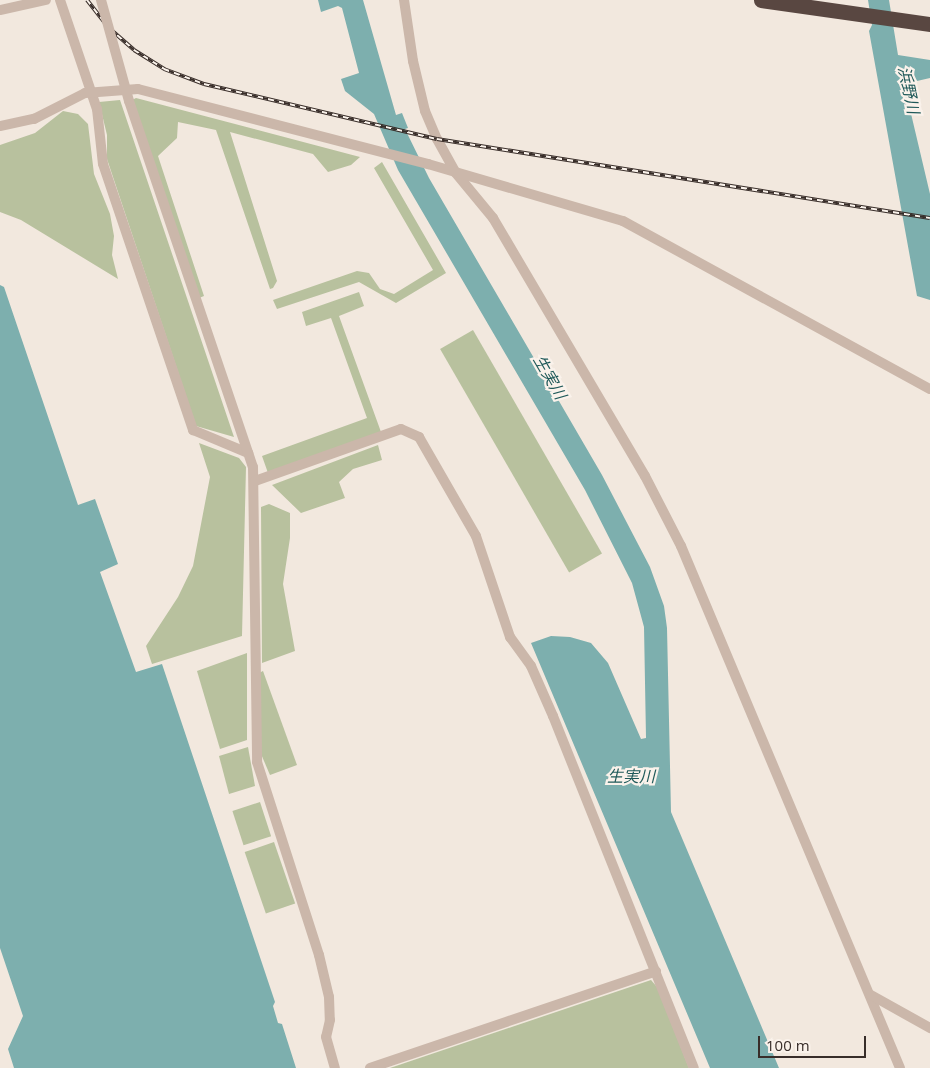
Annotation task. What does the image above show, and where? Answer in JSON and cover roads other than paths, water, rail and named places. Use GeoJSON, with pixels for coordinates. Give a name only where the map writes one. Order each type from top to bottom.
{"type":"FeatureCollection","features":[{"type":"Feature","properties":{"kind":"highway"},"geometry":{"type":"LineString","coordinates":[[761,0],[868,11],[895,15],[930,24]]}},
{"type":"Feature","properties":{"kind":"highway"},"geometry":{"type":"LineString","coordinates":[[816,0],[868,11]]}},
{"type":"Feature","properties":{"kind":"highway"},"geometry":{"type":"LineString","coordinates":[[895,15],[930,16]]}},
{"type":"Feature","properties":{"kind":"street"},"geometry":{"type":"LineString","coordinates":[[0,10],[46,0]]}},
{"type":"Feature","properties":{"kind":"street"},"geometry":{"type":"LineString","coordinates":[[60,0],[101,132],[103,164],[193,430],[248,453]]}},
{"type":"Feature","properties":{"kind":"street"},"geometry":{"type":"LineString","coordinates":[[101,0],[129,101],[253,467],[255,481],[258,762],[319,955],[329,997],[330,1020],[326,1037],[335,1068]]}},
{"type":"Feature","properties":{"kind":"street"},"geometry":{"type":"LineString","coordinates":[[404,0],[413,61],[425,111],[455,172],[498,226],[645,476],[681,546],[871,994],[900,1068]]}},
{"type":"Feature","properties":{"kind":"street"},"geometry":{"type":"LineString","coordinates":[[0,126],[34,119],[69,98],[90,92],[138,89],[428,164],[624,221],[930,388]]}},
{"type":"Feature","properties":{"kind":"street"},"geometry":{"type":"LineString","coordinates":[[255,481],[401,429],[419,437],[476,536],[510,637],[530,666],[554,716],[694,1068]]}},
{"type":"Feature","properties":{"kind":"street"},"geometry":{"type":"LineString","coordinates":[[370,1068],[656,971]]}},
{"type":"Feature","properties":{"kind":"street"},"geometry":{"type":"LineString","coordinates":[[871,994],[930,1028]]}},
{"type":"Feature","properties":{"kind":"water","name":"生実川"},"geometry":{"type":"Polygon","coordinates":[[[318,0],[363,0],[396,115],[402,113],[408,128],[405,129],[429,178],[602,475],[650,567],[664,606],[667,628],[671,812],[779,1068],[710,1068],[531,643],[551,636],[570,637],[591,643],[608,663],[641,739],[646,738],[644,627],[632,583],[585,490],[398,170],[374,114],[345,91],[341,79],[359,73],[342,8],[338,6],[321,12],[318,0]]]}},
{"type":"Feature","properties":{"kind":"water"},"geometry":{"type":"Polygon","coordinates":[[[868,0],[889,0],[898,55],[930,60],[930,78],[904,84],[930,194],[930,300],[917,296],[869,31],[872,25],[868,0]]]}},
{"type":"Feature","properties":{"kind":"water"},"geometry":{"type":"Polygon","coordinates":[[[0,285],[4,287],[78,505],[95,499],[118,564],[100,572],[136,672],[162,664],[275,1002],[273,1006],[278,1023],[282,1024],[296,1068],[14,1068],[8,1049],[23,1016],[0,948],[0,285]]]}},
{"type":"Feature","properties":{"kind":"railway"},"geometry":{"type":"LineString","coordinates":[[87,0],[109,28],[134,50],[164,69],[204,84],[437,139],[930,218]]}},
{"type":"Feature","properties":{"kind":"water label","name":"浜野川"},"geometry":{"type":"Point","coordinates":[909,90]}}]}
